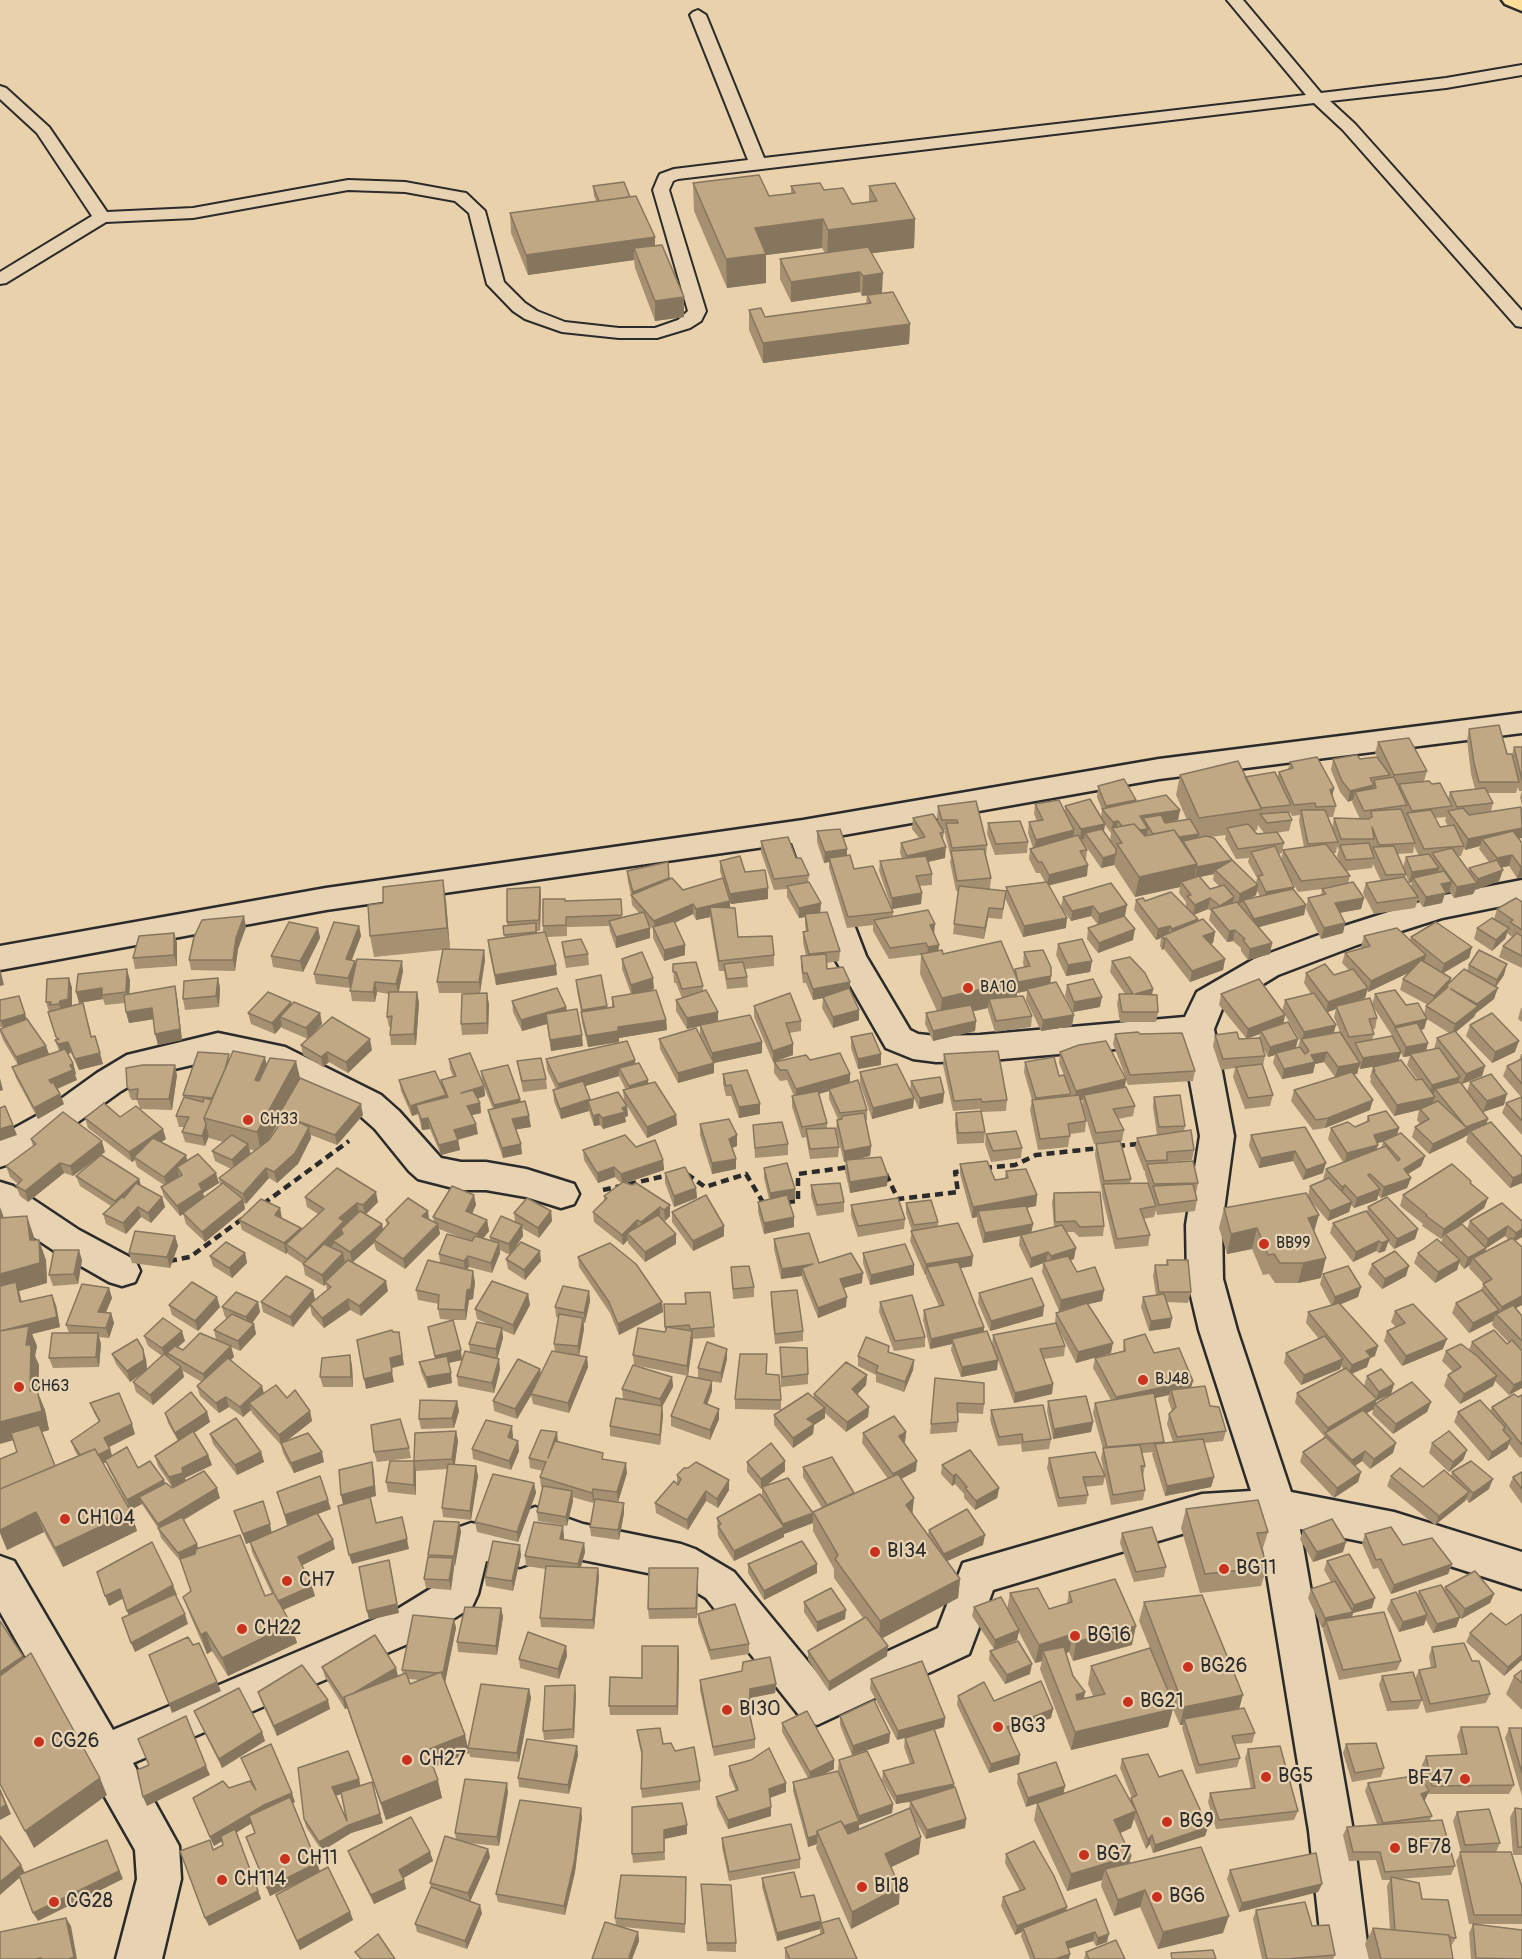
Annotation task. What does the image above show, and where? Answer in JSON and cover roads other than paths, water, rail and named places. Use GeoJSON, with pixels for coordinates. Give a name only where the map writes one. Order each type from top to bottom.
{"type":"FeatureCollection","features":[{"type":"Feature","properties":{"kind":"main road"},"geometry":{"type":"LineString","coordinates":[[1512,0],[1522,5]]}},
{"type":"Feature","properties":{"kind":"street"},"geometry":{"type":"LineString","coordinates":[[0,958],[326,899],[803,831],[1159,769],[1522,723]]}},
{"type":"Feature","properties":{"kind":"street"},"geometry":{"type":"LineString","coordinates":[[803,831],[850,957],[898,1039],[913,1046],[936,1049],[980,1048],[1197,1029]]}},
{"type":"Feature","properties":{"kind":"street"},"geometry":{"type":"LineString","coordinates":[[1346,1959],[1331,1831],[1276,1507],[1218,1330],[1204,1278],[1204,1225],[1217,1136],[1197,1029],[1209,1000],[1266,967],[1346,937],[1439,907],[1522,891]]}},
{"type":"Feature","properties":{"kind":"street"},"geometry":{"type":"LineString","coordinates":[[0,1153],[52,1124],[109,1082],[139,1064],[218,1046],[273,1056],[369,1104],[387,1120],[430,1169],[461,1176],[506,1179],[561,1194]]}},
{"type":"Feature","properties":{"kind":"street"},"geometry":{"type":"LineString","coordinates":[[0,1196],[66,1240],[122,1271]]}},
{"type":"Feature","properties":{"kind":"street"},"geometry":{"type":"LineString","coordinates":[[103,1755],[411,1623],[458,1594],[471,1541],[520,1549],[535,1525],[583,1542],[681,1562],[720,1585],[817,1705],[954,1641],[977,1576],[1202,1511],[1276,1507],[1394,1530],[1522,1571]]}},
{"type":"Feature","properties":{"kind":"street"},"geometry":{"type":"LineString","coordinates":[[0,1574],[157,1846],[159,1879],[139,1959]]}},
{"type":"Feature","properties":{"kind":"lane"},"geometry":{"type":"LineString","coordinates":[[1235,0],[1316,97],[1349,127],[1522,322]]}},
{"type":"Feature","properties":{"kind":"lane"},"geometry":{"type":"LineString","coordinates":[[698,15],[758,164]]}},
{"type":"Feature","properties":{"kind":"lane"},"geometry":{"type":"LineString","coordinates":[[0,279],[102,217],[193,213],[348,186],[405,187],[452,195],[465,200],[477,211],[496,284],[519,307],[531,315],[562,327],[619,333],[657,333],[684,324],[695,317],[697,310],[661,190],[662,183],[674,174],[1446,82],[1522,70]]}},
{"type":"Feature","properties":{"kind":"lane"},"geometry":{"type":"LineString","coordinates":[[0,91],[43,130],[102,217]]}},
{"type":"Feature","properties":{"kind":"place","name":"BA10"},"geometry":{"type":"Point","coordinates":[968,988]}},
{"type":"Feature","properties":{"kind":"place","name":"CH33"},"geometry":{"type":"Point","coordinates":[248,1120]}},
{"type":"Feature","properties":{"kind":"place","name":"BB99"},"geometry":{"type":"Point","coordinates":[1264,1244]}},
{"type":"Feature","properties":{"kind":"place","name":"BJ48"},"geometry":{"type":"Point","coordinates":[1143,1380]}},
{"type":"Feature","properties":{"kind":"place","name":"CH63"},"geometry":{"type":"Point","coordinates":[19,1387]}},
{"type":"Feature","properties":{"kind":"place","name":"CH104"},"geometry":{"type":"Point","coordinates":[65,1519]}},
{"type":"Feature","properties":{"kind":"place","name":"BI34"},"geometry":{"type":"Point","coordinates":[875,1552]}},
{"type":"Feature","properties":{"kind":"place","name":"BG11"},"geometry":{"type":"Point","coordinates":[1224,1569]}},
{"type":"Feature","properties":{"kind":"place","name":"CH7"},"geometry":{"type":"Point","coordinates":[287,1581]}},
{"type":"Feature","properties":{"kind":"place","name":"CH22"},"geometry":{"type":"Point","coordinates":[242,1629]}},
{"type":"Feature","properties":{"kind":"place","name":"BG16"},"geometry":{"type":"Point","coordinates":[1075,1636]}},
{"type":"Feature","properties":{"kind":"place","name":"BG26"},"geometry":{"type":"Point","coordinates":[1188,1667]}},
{"type":"Feature","properties":{"kind":"place","name":"BG21"},"geometry":{"type":"Point","coordinates":[1128,1702]}},
{"type":"Feature","properties":{"kind":"place","name":"BI30"},"geometry":{"type":"Point","coordinates":[727,1710]}},
{"type":"Feature","properties":{"kind":"place","name":"BG3"},"geometry":{"type":"Point","coordinates":[998,1727]}},
{"type":"Feature","properties":{"kind":"place","name":"CG26"},"geometry":{"type":"Point","coordinates":[39,1742]}},
{"type":"Feature","properties":{"kind":"place","name":"CH27"},"geometry":{"type":"Point","coordinates":[407,1760]}},
{"type":"Feature","properties":{"kind":"place","name":"BG5"},"geometry":{"type":"Point","coordinates":[1266,1777]}},
{"type":"Feature","properties":{"kind":"place","name":"BF47"},"geometry":{"type":"Point","coordinates":[1465,1779]}},
{"type":"Feature","properties":{"kind":"place","name":"BG9"},"geometry":{"type":"Point","coordinates":[1167,1822]}},
{"type":"Feature","properties":{"kind":"place","name":"BF78"},"geometry":{"type":"Point","coordinates":[1395,1848]}},
{"type":"Feature","properties":{"kind":"place","name":"BG7"},"geometry":{"type":"Point","coordinates":[1084,1855]}},
{"type":"Feature","properties":{"kind":"place","name":"CH11"},"geometry":{"type":"Point","coordinates":[285,1859]}},
{"type":"Feature","properties":{"kind":"place","name":"CH114"},"geometry":{"type":"Point","coordinates":[222,1880]}},
{"type":"Feature","properties":{"kind":"place","name":"BI18"},"geometry":{"type":"Point","coordinates":[862,1887]}},
{"type":"Feature","properties":{"kind":"place","name":"BG6"},"geometry":{"type":"Point","coordinates":[1157,1897]}},
{"type":"Feature","properties":{"kind":"place","name":"CG28"},"geometry":{"type":"Point","coordinates":[54,1902]}}]}
